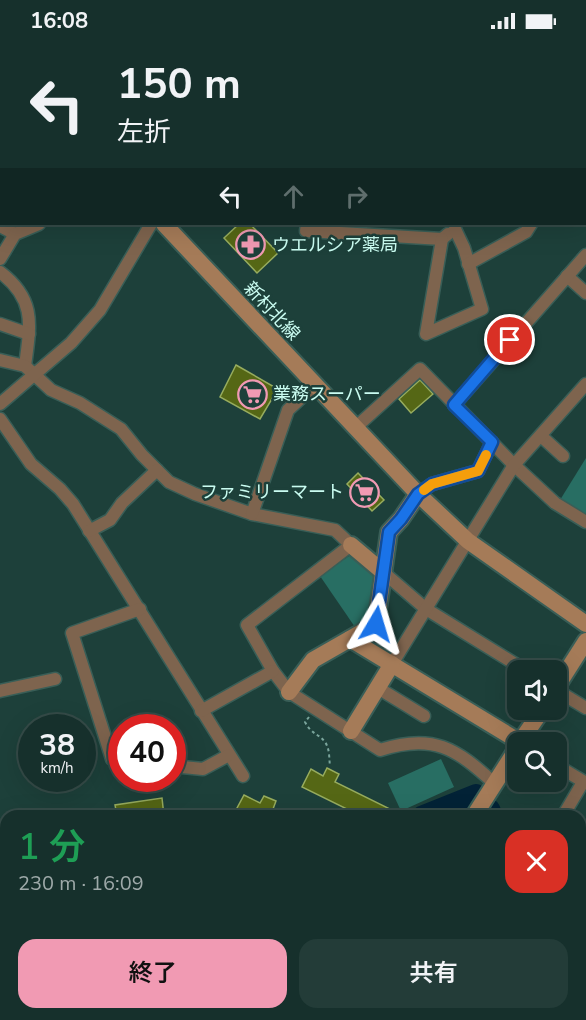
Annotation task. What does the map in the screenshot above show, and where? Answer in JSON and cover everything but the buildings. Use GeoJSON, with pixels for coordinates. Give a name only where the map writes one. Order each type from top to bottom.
{"type":"FeatureCollection","features":[{"type":"Feature","properties":{"kind":"street"},"geometry":{"type":"LineString","coordinates":[[0,259],[15,234],[37,225]]}},
{"type":"Feature","properties":{"kind":"street"},"geometry":{"type":"LineString","coordinates":[[0,404],[30,370],[71,343],[100,310],[150,225]]}},
{"type":"Feature","properties":{"kind":"street","name":"新村北線"},"geometry":{"type":"LineString","coordinates":[[165,225],[418,494],[468,541],[586,624]]}},
{"type":"Feature","properties":{"kind":"street"},"geometry":{"type":"LineString","coordinates":[[307,225],[306,231],[360,229],[442,239]]}},
{"type":"Feature","properties":{"kind":"street"},"geometry":{"type":"LineString","coordinates":[[411,237],[412,225]]}},
{"type":"Feature","properties":{"kind":"street"},"geometry":{"type":"LineString","coordinates":[[468,264],[526,232],[530,225]]}},
{"type":"Feature","properties":{"kind":"street"},"geometry":{"type":"LineString","coordinates":[[0,226],[15,234]]}},
{"type":"Feature","properties":{"kind":"street"},"geometry":{"type":"LineString","coordinates":[[457,226],[482,309],[426,334],[442,239],[457,226]]}},
{"type":"Feature","properties":{"kind":"street"},"geometry":{"type":"LineString","coordinates":[[454,405],[586,255]]}},
{"type":"Feature","properties":{"kind":"street"},"geometry":{"type":"LineString","coordinates":[[0,272],[24,297],[29,314],[30,370]]}},
{"type":"Feature","properties":{"kind":"street"},"geometry":{"type":"LineString","coordinates":[[567,276],[586,293]]}},
{"type":"Feature","properties":{"kind":"street"},"geometry":{"type":"LineString","coordinates":[[0,324],[29,334]]}},
{"type":"Feature","properties":{"kind":"street"},"geometry":{"type":"LineString","coordinates":[[0,360],[30,370],[51,390],[80,403],[121,429],[142,455],[169,482],[195,494],[252,514],[335,530],[426,609],[509,660]]}},
{"type":"Feature","properties":{"kind":"street"},"geometry":{"type":"LineString","coordinates":[[354,427],[420,369],[514,465],[555,503],[586,522]]}},
{"type":"Feature","properties":{"kind":"street"},"geometry":{"type":"LineString","coordinates":[[351,731],[514,465],[586,384]]}},
{"type":"Feature","properties":{"kind":"street"},"geometry":{"type":"LineString","coordinates":[[252,514],[288,410],[315,385]]}},
{"type":"Feature","properties":{"kind":"street"},"geometry":{"type":"LineString","coordinates":[[0,419],[31,464],[60,489],[73,504],[243,776]]}},
{"type":"Feature","properties":{"kind":"street"},"geometry":{"type":"LineString","coordinates":[[541,436],[563,456]]}},
{"type":"Feature","properties":{"kind":"street"},"geometry":{"type":"LineString","coordinates":[[289,692],[313,660],[376,624],[389,532],[418,494],[432,484],[478,471],[492,442]]}},
{"type":"Feature","properties":{"kind":"street"},"geometry":{"type":"LineString","coordinates":[[88,531],[110,520],[122,503],[157,470]]}},
{"type":"Feature","properties":{"kind":"street"},"geometry":{"type":"LineString","coordinates":[[351,545],[247,625],[273,671],[289,692],[380,750],[398,744],[419,742],[441,747],[469,759],[483,802]]}},
{"type":"Feature","properties":{"kind":"street"},"geometry":{"type":"LineString","coordinates":[[108,746],[72,633],[140,609]]}},
{"type":"Feature","properties":{"kind":"street"},"geometry":{"type":"LineString","coordinates":[[350,639],[507,734]]}},
{"type":"Feature","properties":{"kind":"street"},"geometry":{"type":"LineString","coordinates":[[567,671],[586,641]]}},
{"type":"Feature","properties":{"kind":"street"},"geometry":{"type":"LineString","coordinates":[[201,711],[273,671]]}},
{"type":"Feature","properties":{"kind":"street"},"geometry":{"type":"LineString","coordinates":[[0,691],[55,679]]}},
{"type":"Feature","properties":{"kind":"street"},"geometry":{"type":"LineString","coordinates":[[378,688],[424,716]]}},
{"type":"Feature","properties":{"kind":"street"},"geometry":{"type":"LineString","coordinates":[[567,696],[586,708]]}},
{"type":"Feature","properties":{"kind":"street"},"geometry":{"type":"LineString","coordinates":[[186,767],[203,769],[229,755]]}},
{"type":"Feature","properties":{"kind":"street"},"geometry":{"type":"LineString","coordinates":[[483,802],[507,764]]}},
{"type":"Feature","properties":{"kind":"street"},"geometry":{"type":"LineString","coordinates":[[567,771],[585,782],[567,810]]}},
{"type":"Feature","properties":{"kind":"path"},"geometry":{"type":"LineString","coordinates":[[310,705],[309,716],[305,722],[310,732],[325,741],[329,750],[330,766]]}},
{"type":"Feature","properties":{"kind":"green space"},"geometry":{"type":"Polygon","coordinates":[[[586,458],[586,516],[560,500],[586,458]]]}},
{"type":"Feature","properties":{"kind":"green space"},"geometry":{"type":"Polygon","coordinates":[[[356,555],[375,570],[372,616],[357,630],[320,576],[349,556],[356,555]]]}},
{"type":"Feature","properties":{"kind":"green space"},"geometry":{"type":"Polygon","coordinates":[[[441,759],[454,787],[401,810],[388,783],[441,759]]]}},
{"type":"Feature","properties":{"kind":"waterway"},"geometry":{"type":"LineString","coordinates":[[436,810],[476,794]]}},
{"type":"Feature","properties":{"kind":"slow traffic"},"geometry":{"type":"LineString","coordinates":[[424,490],[432,484],[478,471],[486,455]]}},
{"type":"Feature","properties":{"kind":"place","name":"ウエルシア薬局"},"geometry":{"type":"Point","coordinates":[251,245]}},
{"type":"Feature","properties":{"kind":"place","name":"業務スーパー"},"geometry":{"type":"Point","coordinates":[252,394]}},
{"type":"Feature","properties":{"kind":"place","name":"ファミリーマート"},"geometry":{"type":"Point","coordinates":[365,492]}},
{"type":"Feature","properties":{"kind":"route"},"geometry":{"type":"LineString","coordinates":[[376,624],[389,532],[401,519],[411,501],[432,484],[478,471],[492,442],[454,405],[510,340]]}}]}
